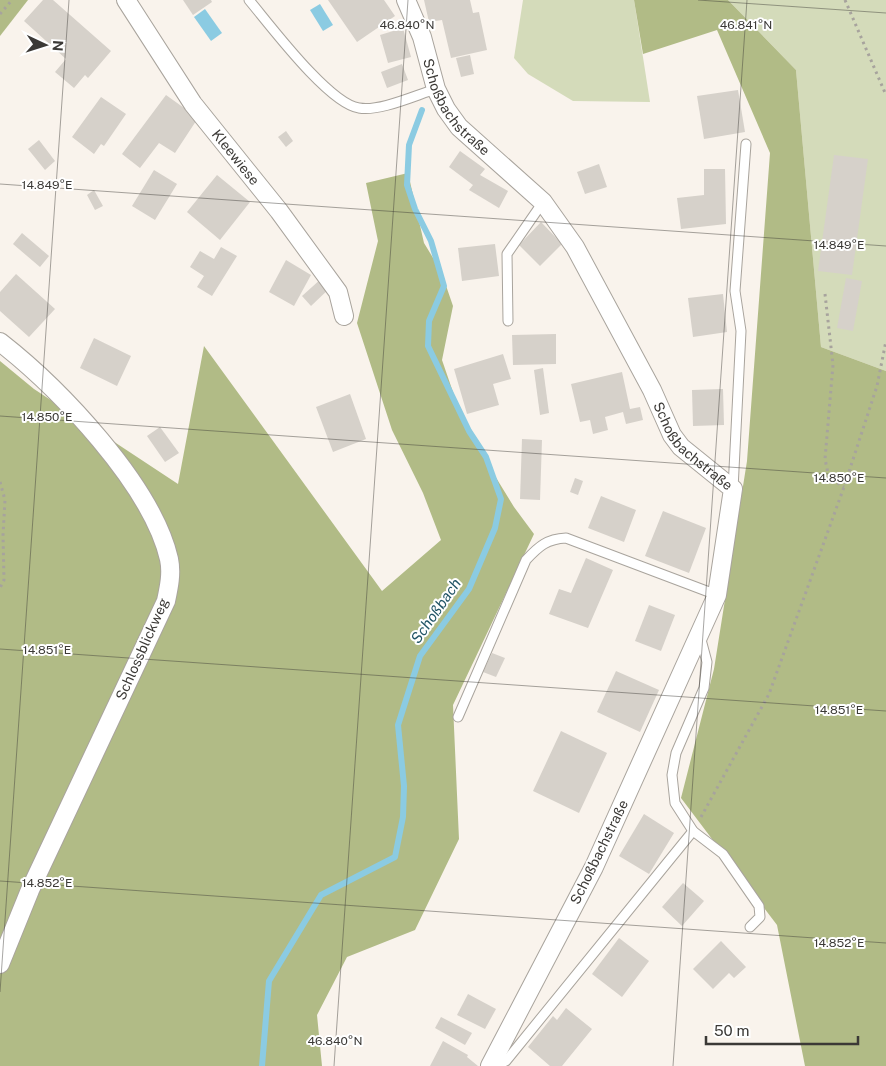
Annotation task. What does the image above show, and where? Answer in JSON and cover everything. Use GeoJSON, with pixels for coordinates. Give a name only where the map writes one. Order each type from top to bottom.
{"type":"FeatureCollection","features":[{"type":"Feature","properties":{"kind":"street","name":"Kleewiese"},"geometry":{"type":"LineString","coordinates":[[126,0],[193,104],[279,211],[338,292],[344,316]]}},
{"type":"Feature","properties":{"kind":"street","name":"Schoßbachstraße"},"geometry":{"type":"LineString","coordinates":[[406,0],[422,38],[436,89],[459,127],[543,202],[575,247],[652,390],[672,435],[681,447],[733,489],[717,595],[594,867],[490,1066]]}},
{"type":"Feature","properties":{"kind":"street","name":"Schlossblickweg"},"geometry":{"type":"LineString","coordinates":[[0,342],[33,367],[100,440],[151,510],[169,560],[170,580],[166,601],[30,890],[0,964]]}},
{"type":"Feature","properties":{"kind":"lane"},"geometry":{"type":"LineString","coordinates":[[249,0],[307,68],[343,103],[360,109],[379,106],[436,89]]}},
{"type":"Feature","properties":{"kind":"lane"},"geometry":{"type":"LineString","coordinates":[[733,489],[741,331],[735,291],[746,144]]}},
{"type":"Feature","properties":{"kind":"lane"},"geometry":{"type":"LineString","coordinates":[[508,321],[507,254],[543,202]]}},
{"type":"Feature","properties":{"kind":"lane"},"geometry":{"type":"LineString","coordinates":[[458,717],[526,560],[541,544],[553,539],[566,538],[717,595]]}},
{"type":"Feature","properties":{"kind":"lane"},"geometry":{"type":"LineString","coordinates":[[699,634],[707,662],[704,688],[676,752],[672,775],[675,803],[694,831],[723,854],[759,906],[760,917],[750,928]]}},
{"type":"Feature","properties":{"kind":"lane"},"geometry":{"type":"LineString","coordinates":[[495,1066],[506,1061],[694,831]]}},
{"type":"Feature","properties":{"kind":"path"},"geometry":{"type":"LineString","coordinates":[[0,14],[12,0]]}},
{"type":"Feature","properties":{"kind":"path"},"geometry":{"type":"LineString","coordinates":[[846,1],[886,96]]}},
{"type":"Feature","properties":{"kind":"path"},"geometry":{"type":"LineString","coordinates":[[825,294],[833,365],[824,459],[829,478],[844,487]]}},
{"type":"Feature","properties":{"kind":"path"},"geometry":{"type":"LineString","coordinates":[[694,831],[769,694],[844,487],[877,386],[886,341]]}},
{"type":"Feature","properties":{"kind":"path"},"geometry":{"type":"LineString","coordinates":[[0,482],[5,500],[3,535],[4,580],[0,588]]}},
{"type":"Feature","properties":{"kind":"green space"},"geometry":{"type":"Polygon","coordinates":[[[0,0],[28,0],[0,36],[0,0]]]}},
{"type":"Feature","properties":{"kind":"green space"},"geometry":{"type":"Polygon","coordinates":[[[523,0],[634,0],[650,102],[573,101],[528,74],[514,58],[523,0]]]}},
{"type":"Feature","properties":{"kind":"green space"},"geometry":{"type":"Polygon","coordinates":[[[634,0],[728,0],[796,70],[821,347],[886,371],[886,1066],[805,1066],[777,925],[681,798],[714,669],[747,461],[770,153],[717,30],[643,54],[634,0]]]}},
{"type":"Feature","properties":{"kind":"green space"},"geometry":{"type":"Polygon","coordinates":[[[728,0],[886,0],[886,371],[821,347],[796,70],[728,0]]]}},
{"type":"Feature","properties":{"kind":"green space"},"geometry":{"type":"Polygon","coordinates":[[[408,173],[424,243],[441,271],[453,306],[442,360],[465,427],[514,507],[534,534],[453,705],[459,839],[415,930],[347,957],[317,1015],[322,1066],[0,1066],[0,361],[34,389],[178,484],[204,346],[382,591],[441,540],[423,493],[392,430],[357,323],[378,241],[366,183],[408,173]]]}},
{"type":"Feature","properties":{"kind":"water"},"geometry":{"type":"Polygon","coordinates":[[[320,4],[333,25],[323,31],[310,10],[320,4]]]}},
{"type":"Feature","properties":{"kind":"water"},"geometry":{"type":"Polygon","coordinates":[[[205,9],[222,33],[211,41],[194,17],[205,9]]]}},
{"type":"Feature","properties":{"kind":"building"},"geometry":{"type":"Polygon","coordinates":[[[43,0],[53,0],[111,51],[88,78],[85,75],[74,88],[55,72],[66,59],[24,21],[43,0]]]}},
{"type":"Feature","properties":{"kind":"building"},"geometry":{"type":"Polygon","coordinates":[[[183,0],[211,0],[212,2],[193,15],[183,0]]]}},
{"type":"Feature","properties":{"kind":"building"},"geometry":{"type":"Polygon","coordinates":[[[328,0],[384,0],[395,16],[357,42],[328,0]]]}},
{"type":"Feature","properties":{"kind":"building"},"geometry":{"type":"Polygon","coordinates":[[[424,0],[470,0],[473,13],[479,12],[487,50],[451,58],[442,20],[429,22],[424,0]]]}},
{"type":"Feature","properties":{"kind":"building"},"geometry":{"type":"Polygon","coordinates":[[[403,28],[411,57],[388,63],[380,35],[403,28]]]}},
{"type":"Feature","properties":{"kind":"building"},"geometry":{"type":"Polygon","coordinates":[[[470,55],[474,74],[461,77],[456,58],[470,55]]]}},
{"type":"Feature","properties":{"kind":"building"},"geometry":{"type":"Polygon","coordinates":[[[402,64],[408,80],[387,88],[381,72],[402,64]]]}},
{"type":"Feature","properties":{"kind":"building"},"geometry":{"type":"Polygon","coordinates":[[[738,90],[745,132],[704,139],[697,96],[738,90]]]}},
{"type":"Feature","properties":{"kind":"building"},"geometry":{"type":"Polygon","coordinates":[[[166,95],[198,118],[175,153],[159,143],[140,168],[122,154],[166,95]]]}},
{"type":"Feature","properties":{"kind":"building"},"geometry":{"type":"Polygon","coordinates":[[[101,97],[126,114],[104,146],[101,144],[94,154],[72,137],[101,97]]]}},
{"type":"Feature","properties":{"kind":"building"},"geometry":{"type":"Polygon","coordinates":[[[286,131],[293,141],[286,147],[278,137],[286,131]]]}},
{"type":"Feature","properties":{"kind":"building"},"geometry":{"type":"Polygon","coordinates":[[[39,140],[55,161],[45,170],[28,149],[39,140]]]}},
{"type":"Feature","properties":{"kind":"building"},"geometry":{"type":"Polygon","coordinates":[[[460,151],[485,169],[480,175],[508,191],[499,208],[469,190],[473,185],[449,167],[460,151]]]}},
{"type":"Feature","properties":{"kind":"building"},"geometry":{"type":"Polygon","coordinates":[[[834,155],[868,159],[852,275],[818,271],[834,155]]]}},
{"type":"Feature","properties":{"kind":"building"},"geometry":{"type":"Polygon","coordinates":[[[599,164],[607,187],[585,194],[577,172],[599,164]]]}},
{"type":"Feature","properties":{"kind":"building"},"geometry":{"type":"Polygon","coordinates":[[[704,169],[725,169],[726,224],[681,229],[677,198],[704,195],[704,169]]]}},
{"type":"Feature","properties":{"kind":"building"},"geometry":{"type":"Polygon","coordinates":[[[154,170],[177,184],[155,220],[132,206],[154,170]]]}},
{"type":"Feature","properties":{"kind":"building"},"geometry":{"type":"Polygon","coordinates":[[[217,175],[250,202],[220,240],[187,212],[217,175]]]}},
{"type":"Feature","properties":{"kind":"building"},"geometry":{"type":"Polygon","coordinates":[[[94,190],[103,206],[95,210],[87,195],[94,190]]]}},
{"type":"Feature","properties":{"kind":"building"},"geometry":{"type":"Polygon","coordinates":[[[541,222],[562,244],[540,266],[519,245],[541,222]]]}},
{"type":"Feature","properties":{"kind":"building"},"geometry":{"type":"Polygon","coordinates":[[[22,233],[49,256],[40,267],[13,244],[22,233]]]}},
{"type":"Feature","properties":{"kind":"building"},"geometry":{"type":"Polygon","coordinates":[[[495,244],[499,276],[462,281],[458,248],[495,244]]]}},
{"type":"Feature","properties":{"kind":"building"},"geometry":{"type":"Polygon","coordinates":[[[221,247],[237,256],[212,296],[197,287],[204,276],[190,267],[200,251],[214,259],[221,247]]]}},
{"type":"Feature","properties":{"kind":"building"},"geometry":{"type":"Polygon","coordinates":[[[286,260],[311,275],[294,306],[269,292],[286,260]]]}},
{"type":"Feature","properties":{"kind":"building"},"geometry":{"type":"Polygon","coordinates":[[[16,274],[55,309],[29,337],[0,311],[0,292],[16,274]]]}},
{"type":"Feature","properties":{"kind":"building"},"geometry":{"type":"Polygon","coordinates":[[[322,278],[331,287],[311,306],[302,296],[322,278]]]}},
{"type":"Feature","properties":{"kind":"building"},"geometry":{"type":"Polygon","coordinates":[[[846,278],[862,281],[853,331],[837,328],[846,278]]]}},
{"type":"Feature","properties":{"kind":"building"},"geometry":{"type":"Polygon","coordinates":[[[723,294],[727,332],[693,337],[688,298],[723,294]]]}},
{"type":"Feature","properties":{"kind":"building"},"geometry":{"type":"Polygon","coordinates":[[[556,334],[556,364],[513,365],[512,335],[556,334]]]}},
{"type":"Feature","properties":{"kind":"building"},"geometry":{"type":"Polygon","coordinates":[[[94,338],[131,356],[117,386],[80,368],[94,338]]]}},
{"type":"Feature","properties":{"kind":"building"},"geometry":{"type":"Polygon","coordinates":[[[503,354],[511,379],[493,384],[499,405],[467,414],[454,369],[503,354]]]}},
{"type":"Feature","properties":{"kind":"building"},"geometry":{"type":"Polygon","coordinates":[[[543,368],[549,413],[540,415],[534,370],[543,368]]]}},
{"type":"Feature","properties":{"kind":"building"},"geometry":{"type":"Polygon","coordinates":[[[622,372],[630,409],[640,407],[643,420],[626,424],[623,412],[605,417],[608,430],[593,434],[590,420],[580,422],[571,384],[622,372]]]}},
{"type":"Feature","properties":{"kind":"building"},"geometry":{"type":"Polygon","coordinates":[[[723,389],[724,425],[693,426],[692,390],[723,389]]]}},
{"type":"Feature","properties":{"kind":"building"},"geometry":{"type":"Polygon","coordinates":[[[350,394],[366,439],[333,452],[316,407],[350,394]]]}},
{"type":"Feature","properties":{"kind":"building"},"geometry":{"type":"Polygon","coordinates":[[[160,427],[179,453],[165,462],[147,436],[160,427]]]}},
{"type":"Feature","properties":{"kind":"building"},"geometry":{"type":"Polygon","coordinates":[[[522,439],[542,440],[540,500],[520,499],[522,439]]]}},
{"type":"Feature","properties":{"kind":"building"},"geometry":{"type":"Polygon","coordinates":[[[575,478],[583,481],[578,495],[570,492],[575,478]]]}},
{"type":"Feature","properties":{"kind":"building"},"geometry":{"type":"Polygon","coordinates":[[[601,496],[636,510],[624,542],[588,528],[601,496]]]}},
{"type":"Feature","properties":{"kind":"building"},"geometry":{"type":"Polygon","coordinates":[[[663,511],[706,528],[689,573],[645,556],[663,511]]]}},
{"type":"Feature","properties":{"kind":"building"},"geometry":{"type":"Polygon","coordinates":[[[586,558],[613,570],[588,628],[549,614],[559,589],[571,593],[586,558]]]}},
{"type":"Feature","properties":{"kind":"building"},"geometry":{"type":"Polygon","coordinates":[[[649,605],[675,615],[661,651],[635,641],[649,605]]]}},
{"type":"Feature","properties":{"kind":"building"},"geometry":{"type":"Polygon","coordinates":[[[492,653],[505,658],[496,677],[483,672],[492,653]]]}},
{"type":"Feature","properties":{"kind":"building"},"geometry":{"type":"Polygon","coordinates":[[[616,671],[659,690],[640,732],[597,712],[616,671]]]}},
{"type":"Feature","properties":{"kind":"building"},"geometry":{"type":"Polygon","coordinates":[[[561,731],[607,753],[579,813],[533,791],[561,731]]]}},
{"type":"Feature","properties":{"kind":"building"},"geometry":{"type":"Polygon","coordinates":[[[644,814],[674,833],[649,874],[619,856],[644,814]]]}},
{"type":"Feature","properties":{"kind":"building"},"geometry":{"type":"Polygon","coordinates":[[[683,883],[704,901],[682,926],[662,907],[683,883]]]}},
{"type":"Feature","properties":{"kind":"building"},"geometry":{"type":"Polygon","coordinates":[[[619,938],[649,961],[622,997],[592,974],[619,938]]]}},
{"type":"Feature","properties":{"kind":"building"},"geometry":{"type":"Polygon","coordinates":[[[721,941],[746,967],[734,978],[729,973],[713,989],[693,969],[721,941]]]}},
{"type":"Feature","properties":{"kind":"building"},"geometry":{"type":"Polygon","coordinates":[[[468,994],[496,1009],[485,1029],[457,1015],[468,994]]]}},
{"type":"Feature","properties":{"kind":"building"},"geometry":{"type":"Polygon","coordinates":[[[566,1008],[592,1029],[562,1066],[550,1066],[528,1047],[553,1016],[557,1020],[566,1008]]]}},
{"type":"Feature","properties":{"kind":"building"},"geometry":{"type":"Polygon","coordinates":[[[441,1017],[472,1033],[465,1045],[435,1028],[441,1017]]]}},
{"type":"Feature","properties":{"kind":"building"},"geometry":{"type":"Polygon","coordinates":[[[443,1041],[468,1055],[467,1057],[478,1066],[430,1066],[443,1041]]]}},
{"type":"Feature","properties":{"kind":"waterway","name":"Schoßbach"},"geometry":{"type":"LineString","coordinates":[[262,1066],[269,981],[321,895],[395,857],[403,817],[404,786],[398,725],[420,656],[469,589],[495,528],[501,499],[486,457],[469,431],[428,346],[429,321],[444,286],[431,241],[415,209],[407,185],[409,145],[422,110]]}}]}
